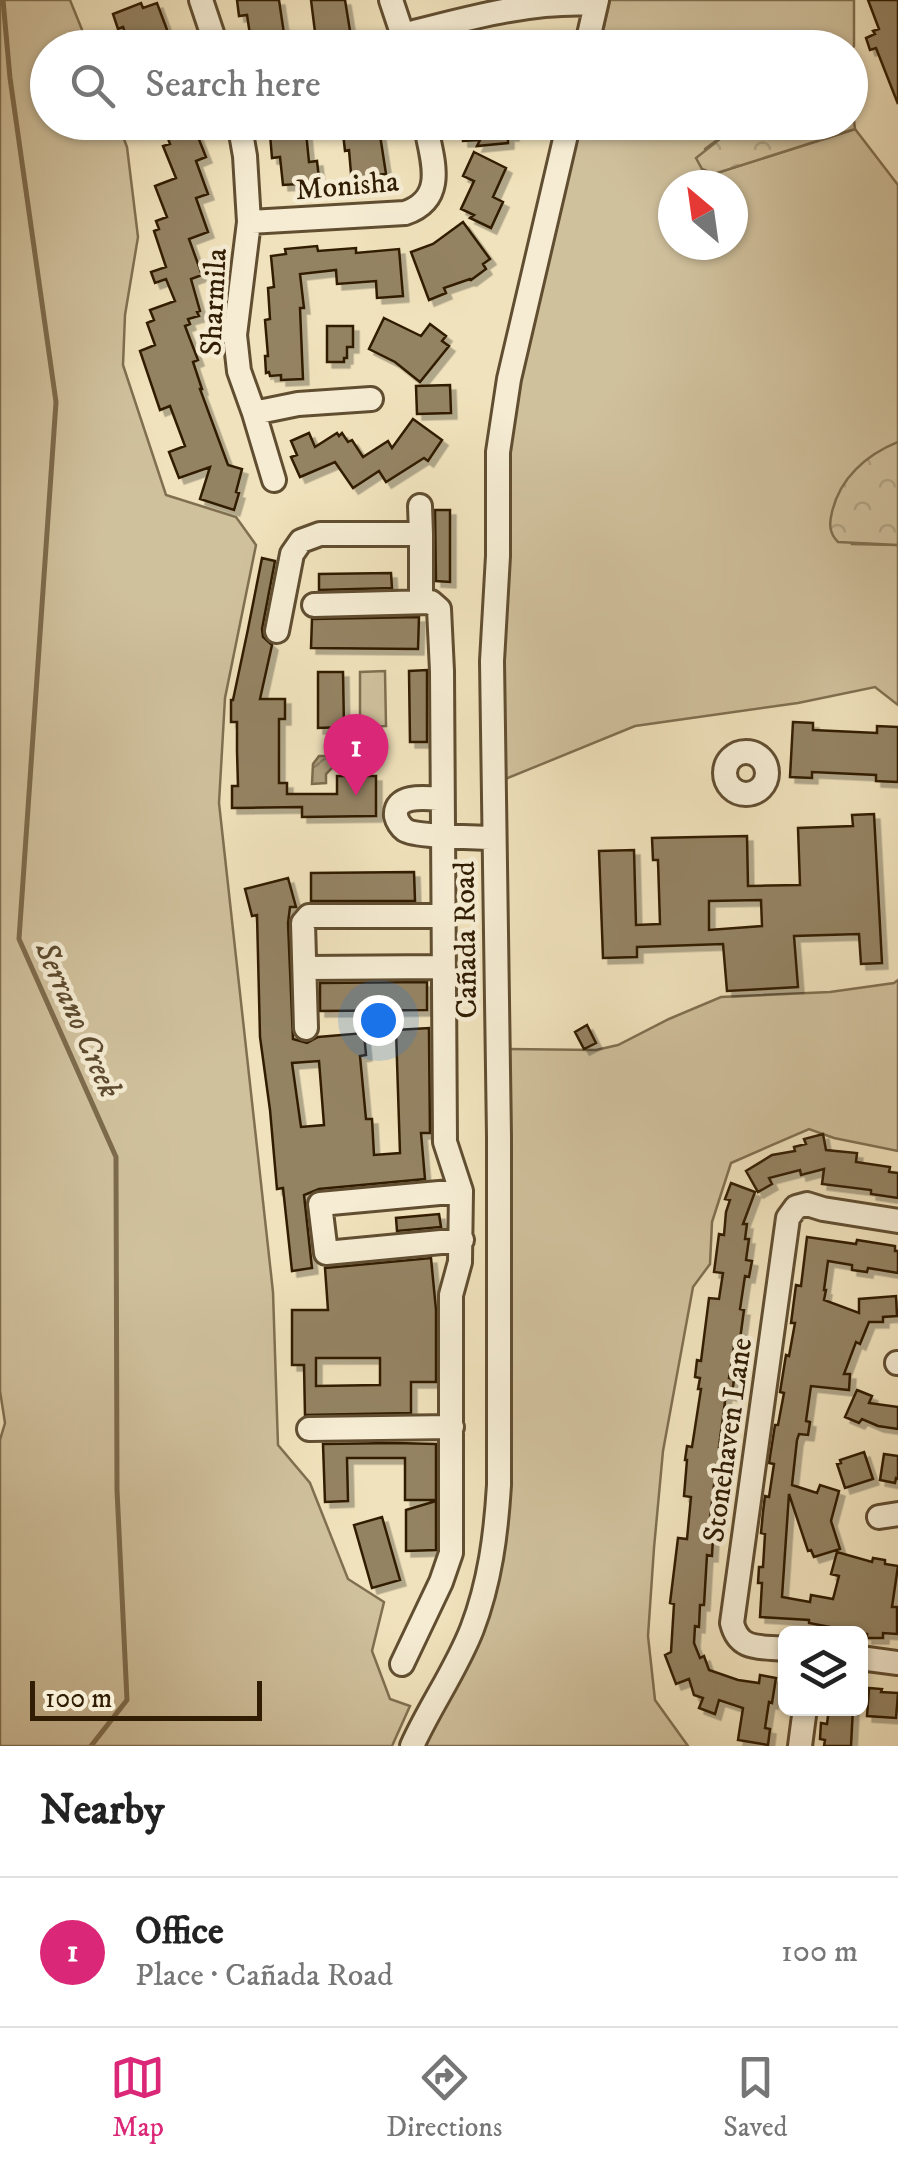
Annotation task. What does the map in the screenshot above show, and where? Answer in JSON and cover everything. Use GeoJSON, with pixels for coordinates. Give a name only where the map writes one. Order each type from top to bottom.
{"type":"FeatureCollection","features":[{"type":"Feature","properties":{"kind":"street"},"geometry":{"type":"LineString","coordinates":[[201,0],[211,30]]}},
{"type":"Feature","properties":{"kind":"street"},"geometry":{"type":"LineString","coordinates":[[391,0],[401,30]]}},
{"type":"Feature","properties":{"kind":"street"},"geometry":{"type":"LineString","coordinates":[[439,30],[505,9],[597,2],[590,30]]}},
{"type":"Feature","properties":{"kind":"street","name":"Sharmila"},"geometry":{"type":"LineString","coordinates":[[242,140],[249,222],[235,335],[239,371],[274,480]]}},
{"type":"Feature","properties":{"kind":"street","name":"Monisha"},"geometry":{"type":"LineString","coordinates":[[249,222],[405,213],[418,208],[430,198],[434,182],[428,140]]}},
{"type":"Feature","properties":{"kind":"street","name":"Cañada Road"},"geometry":{"type":"LineString","coordinates":[[412,1746],[471,1630],[496,1536],[499,1137],[492,661],[498,452],[508,379],[565,140]]}},
{"type":"Feature","properties":{"kind":"street"},"geometry":{"type":"LineString","coordinates":[[254,413],[298,404],[372,399]]}},
{"type":"Feature","properties":{"kind":"street"},"geometry":{"type":"LineString","coordinates":[[420,506],[421,602]]}},
{"type":"Feature","properties":{"kind":"street"},"geometry":{"type":"LineString","coordinates":[[277,632],[292,554],[301,541],[320,534],[421,534]]}},
{"type":"Feature","properties":{"kind":"street"},"geometry":{"type":"LineString","coordinates":[[314,605],[431,602],[439,609],[445,1142],[461,1191],[462,1240],[452,1296],[451,1552],[402,1664]]}},
{"type":"Feature","properties":{"kind":"street"},"geometry":{"type":"LineString","coordinates":[[442,798],[407,800],[399,806],[396,814],[402,828],[408,832],[494,838]]}},
{"type":"Feature","properties":{"kind":"street"},"geometry":{"type":"LineString","coordinates":[[306,1028],[303,923],[309,916],[443,916]]}},
{"type":"Feature","properties":{"kind":"street"},"geometry":{"type":"LineString","coordinates":[[305,968],[442,967]]}},
{"type":"Feature","properties":{"kind":"street"},"geometry":{"type":"LineString","coordinates":[[461,1191],[320,1204],[326,1253],[462,1240]]}},
{"type":"Feature","properties":{"kind":"street","name":"Stonehaven Lane"},"geometry":{"type":"LineString","coordinates":[[778,1648],[740,1642],[732,1624],[788,1218],[796,1208],[808,1204],[898,1221]]}},
{"type":"Feature","properties":{"kind":"street"},"geometry":{"type":"LineString","coordinates":[[308,1429],[452,1427]]}},
{"type":"Feature","properties":{"kind":"street"},"geometry":{"type":"LineString","coordinates":[[448,1566],[488,1576]]}},
{"type":"Feature","properties":{"kind":"street"},"geometry":{"type":"LineString","coordinates":[[868,1659],[898,1663]]}},
{"type":"Feature","properties":{"kind":"street"},"geometry":{"type":"LineString","coordinates":[[800,1746],[805,1716]]}},
{"type":"Feature","properties":{"kind":"green space"},"geometry":{"type":"Polygon","coordinates":[[[0,0],[70,0],[82,30],[30,30],[30,140],[124,140],[138,237],[125,315],[123,365],[166,495],[236,517],[256,545],[225,698],[219,803],[273,1292],[278,1445],[310,1483],[348,1579],[384,1602],[372,1651],[390,1699],[410,1706],[392,1746],[0,1746],[0,1440],[5,1423],[0,1391],[0,0]]]}},
{"type":"Feature","properties":{"kind":"green space"},"geometry":{"type":"Polygon","coordinates":[[[610,0],[854,0],[854,30],[603,30],[610,0]]]}},
{"type":"Feature","properties":{"kind":"green space"},"geometry":{"type":"Polygon","coordinates":[[[577,140],[717,140],[705,149],[713,170],[658,170],[658,260],[748,260],[748,170],[727,170],[821,140],[863,140],[898,185],[898,442],[861,465],[852,544],[898,545],[898,705],[875,687],[798,703],[635,726],[503,780],[500,701],[509,569],[510,437],[516,391],[577,140]]]}},
{"type":"Feature","properties":{"kind":"green space"},"geometry":{"type":"Polygon","coordinates":[[[719,140],[821,140],[727,170],[702,169],[696,158],[719,140]]]}},
{"type":"Feature","properties":{"kind":"green space"},"geometry":{"type":"Polygon","coordinates":[[[898,442],[898,545],[838,542],[831,532],[830,520],[841,489],[865,461],[898,442]]]}},
{"type":"Feature","properties":{"kind":"green space"},"geometry":{"type":"Polygon","coordinates":[[[385,671],[386,726],[360,727],[360,672],[385,671]]]}},
{"type":"Feature","properties":{"kind":"green space"},"geometry":{"type":"Polygon","coordinates":[[[898,980],[898,1151],[809,1129],[731,1163],[712,1222],[710,1264],[693,1287],[663,1451],[648,1636],[655,1700],[688,1746],[422,1746],[500,1570],[510,1502],[506,1049],[596,1050],[618,1045],[721,997],[830,992],[898,980]]]}},
{"type":"Feature","properties":{"kind":"water"},"geometry":{"type":"Polygon","coordinates":[[[319,756],[333,756],[333,767],[326,774],[326,783],[312,784],[313,764],[319,756]]]}},
{"type":"Feature","properties":{"kind":"building"},"geometry":{"type":"Polygon","coordinates":[[[237,0],[279,0],[283,30],[249,30],[247,15],[239,16],[237,0]]]}},
{"type":"Feature","properties":{"kind":"building"},"geometry":{"type":"Polygon","coordinates":[[[311,0],[345,0],[350,30],[315,30],[311,0]]]}},
{"type":"Feature","properties":{"kind":"building"},"geometry":{"type":"Polygon","coordinates":[[[868,0],[898,0],[898,104],[876,48],[870,50],[868,44],[868,37],[879,29],[868,0]]]}},
{"type":"Feature","properties":{"kind":"building"},"geometry":{"type":"Polygon","coordinates":[[[141,3],[143,8],[157,3],[167,30],[118,29],[113,14],[141,3]]]}},
{"type":"Feature","properties":{"kind":"building"},"geometry":{"type":"Polygon","coordinates":[[[169,140],[199,140],[206,157],[196,161],[208,194],[196,198],[208,232],[189,239],[202,275],[191,279],[200,311],[185,326],[198,360],[193,362],[200,389],[228,465],[242,469],[234,510],[200,499],[210,467],[179,478],[169,452],[185,446],[170,406],[160,410],[140,351],[155,345],[147,323],[154,320],[150,310],[175,301],[166,279],[155,283],[151,272],[166,267],[154,231],[159,229],[156,221],[167,217],[155,186],[176,178],[163,146],[170,144],[169,140]]]}},
{"type":"Feature","properties":{"kind":"building"},"geometry":{"type":"Polygon","coordinates":[[[270,140],[307,140],[309,162],[317,161],[320,187],[298,189],[298,184],[283,185],[280,157],[272,158],[270,140]]]}},
{"type":"Feature","properties":{"kind":"building"},"geometry":{"type":"Polygon","coordinates":[[[344,140],[381,140],[386,174],[375,175],[375,183],[352,185],[349,150],[345,151],[344,140]]]}},
{"type":"Feature","properties":{"kind":"building"},"geometry":{"type":"Polygon","coordinates":[[[480,140],[508,140],[508,143],[477,146],[480,140]]]}},
{"type":"Feature","properties":{"kind":"building"},"geometry":{"type":"Polygon","coordinates":[[[474,152],[506,168],[493,197],[503,202],[491,228],[461,209],[474,181],[463,176],[474,152]]]}},
{"type":"Feature","properties":{"kind":"building"},"geometry":{"type":"Polygon","coordinates":[[[463,222],[490,259],[483,264],[486,269],[471,280],[444,288],[446,293],[429,300],[411,252],[433,244],[463,222]]]}},
{"type":"Feature","properties":{"kind":"building"},"geometry":{"type":"Polygon","coordinates":[[[317,246],[318,251],[356,248],[356,253],[399,249],[403,296],[377,298],[376,281],[337,284],[336,270],[300,274],[304,308],[300,308],[303,379],[281,380],[281,375],[266,373],[265,320],[270,319],[268,288],[274,287],[271,256],[286,254],[285,249],[317,246]]]}},
{"type":"Feature","properties":{"kind":"building"},"geometry":{"type":"Polygon","coordinates":[[[384,318],[421,336],[430,324],[446,336],[442,341],[449,346],[420,382],[395,362],[369,349],[384,318]]]}},
{"type":"Feature","properties":{"kind":"building"},"geometry":{"type":"Polygon","coordinates":[[[327,326],[353,326],[353,347],[347,347],[344,362],[327,362],[327,326]]]}},
{"type":"Feature","properties":{"kind":"building"},"geometry":{"type":"Polygon","coordinates":[[[450,385],[451,413],[417,414],[416,386],[450,385]]]}},
{"type":"Feature","properties":{"kind":"building"},"geometry":{"type":"Polygon","coordinates":[[[413,419],[442,440],[428,461],[424,458],[386,482],[379,471],[353,488],[335,462],[300,477],[291,457],[297,455],[291,441],[309,433],[315,447],[342,433],[363,457],[388,441],[392,448],[413,419]]]}},
{"type":"Feature","properties":{"kind":"building"},"geometry":{"type":"Polygon","coordinates":[[[435,510],[450,510],[450,582],[436,581],[435,510]]]}},
{"type":"Feature","properties":{"kind":"building"},"geometry":{"type":"Polygon","coordinates":[[[262,558],[275,561],[262,629],[263,637],[272,645],[260,699],[285,699],[285,719],[279,719],[279,783],[287,783],[287,794],[337,794],[337,776],[376,776],[376,816],[302,817],[302,807],[232,808],[232,786],[238,786],[237,722],[231,722],[231,700],[262,558]]]}},
{"type":"Feature","properties":{"kind":"building"},"geometry":{"type":"Polygon","coordinates":[[[391,573],[392,588],[319,590],[319,574],[391,573]]]}},
{"type":"Feature","properties":{"kind":"building"},"geometry":{"type":"Polygon","coordinates":[[[419,617],[418,649],[311,648],[312,619],[419,617]]]}},
{"type":"Feature","properties":{"kind":"building"},"geometry":{"type":"Polygon","coordinates":[[[427,670],[427,742],[410,742],[409,671],[427,670]]]}},
{"type":"Feature","properties":{"kind":"building"},"geometry":{"type":"Polygon","coordinates":[[[318,672],[343,672],[344,727],[318,728],[318,672]]]}},
{"type":"Feature","properties":{"kind":"building"},"geometry":{"type":"Polygon","coordinates":[[[793,722],[813,723],[813,730],[877,733],[877,726],[898,727],[898,782],[876,781],[876,775],[812,772],[812,778],[790,777],[793,722]]]}},
{"type":"Feature","properties":{"kind":"building"},"geometry":{"type":"Polygon","coordinates":[[[874,814],[882,963],[861,964],[859,934],[794,936],[798,987],[727,991],[723,944],[637,947],[637,957],[603,958],[599,851],[634,850],[636,925],[660,924],[658,860],[653,860],[652,838],[747,836],[748,886],[800,885],[798,828],[853,826],[852,815],[874,814]],[[761,900],[709,901],[709,930],[762,926],[761,900]]]}},
{"type":"Feature","properties":{"kind":"building"},"geometry":{"type":"Polygon","coordinates":[[[414,872],[415,901],[311,901],[311,873],[414,872]]]}},
{"type":"Feature","properties":{"kind":"building"},"geometry":{"type":"Polygon","coordinates":[[[288,878],[296,907],[290,907],[288,923],[293,1039],[307,1043],[318,1037],[364,1033],[366,1055],[360,1056],[366,1119],[372,1119],[374,1155],[400,1153],[396,1030],[429,1028],[430,1133],[421,1133],[425,1179],[319,1189],[304,1195],[312,1268],[292,1271],[283,1188],[277,1189],[260,1037],[257,915],[252,916],[245,889],[288,878]],[[319,1061],[292,1063],[301,1127],[324,1125],[319,1061]]]}},
{"type":"Feature","properties":{"kind":"building"},"geometry":{"type":"Polygon","coordinates":[[[427,982],[427,1010],[320,1011],[320,983],[427,982]]]}},
{"type":"Feature","properties":{"kind":"building"},"geometry":{"type":"Polygon","coordinates":[[[587,1025],[596,1043],[584,1049],[575,1032],[587,1025]]]}},
{"type":"Feature","properties":{"kind":"building"},"geometry":{"type":"Polygon","coordinates":[[[823,1134],[826,1150],[857,1153],[856,1162],[890,1167],[889,1172],[898,1173],[898,1198],[822,1184],[824,1169],[769,1178],[772,1184],[758,1192],[746,1171],[772,1155],[795,1151],[794,1147],[806,1144],[804,1139],[823,1134]]]}},
{"type":"Feature","properties":{"kind":"building"},"geometry":{"type":"Polygon","coordinates":[[[731,1183],[755,1192],[743,1224],[747,1224],[745,1239],[749,1239],[746,1260],[752,1261],[749,1277],[745,1276],[739,1347],[734,1346],[729,1378],[734,1379],[732,1395],[726,1394],[719,1447],[723,1448],[710,1519],[714,1519],[712,1556],[707,1555],[704,1605],[700,1605],[694,1643],[709,1670],[759,1683],[760,1675],[776,1678],[765,1728],[770,1729],[768,1745],[738,1740],[743,1708],[719,1700],[715,1714],[699,1708],[703,1698],[694,1695],[689,1679],[676,1684],[665,1655],[671,1652],[674,1604],[670,1603],[678,1538],[687,1539],[691,1497],[684,1496],[685,1460],[687,1446],[692,1447],[701,1389],[700,1378],[695,1377],[697,1360],[701,1361],[709,1298],[719,1299],[723,1273],[714,1272],[731,1183]]]}},
{"type":"Feature","properties":{"kind":"building"},"geometry":{"type":"Polygon","coordinates":[[[439,1214],[441,1227],[397,1231],[396,1218],[439,1214]]]}},
{"type":"Feature","properties":{"kind":"building"},"geometry":{"type":"Polygon","coordinates":[[[807,1237],[856,1244],[857,1240],[895,1246],[898,1251],[898,1273],[868,1268],[867,1272],[852,1270],[852,1265],[828,1261],[824,1300],[859,1313],[859,1299],[896,1296],[897,1316],[869,1322],[860,1344],[856,1342],[844,1374],[850,1374],[849,1390],[811,1386],[808,1435],[799,1434],[797,1440],[792,1485],[817,1493],[820,1485],[839,1491],[831,1521],[840,1549],[814,1557],[808,1551],[789,1494],[782,1597],[810,1602],[811,1595],[833,1599],[839,1576],[831,1574],[837,1552],[872,1562],[873,1558],[885,1560],[885,1564],[898,1566],[892,1607],[897,1607],[897,1634],[883,1633],[883,1638],[868,1638],[868,1626],[825,1626],[809,1620],[760,1617],[762,1583],[758,1583],[765,1534],[761,1533],[774,1464],[769,1463],[784,1393],[780,1392],[786,1355],[789,1356],[795,1323],[791,1323],[796,1285],[801,1286],[807,1237]]]}},
{"type":"Feature","properties":{"kind":"building"},"geometry":{"type":"Polygon","coordinates":[[[431,1258],[436,1382],[411,1382],[411,1413],[305,1415],[304,1365],[292,1365],[292,1310],[328,1310],[325,1268],[431,1258]],[[316,1358],[316,1386],[380,1385],[380,1358],[316,1358]]]}},
{"type":"Feature","properties":{"kind":"building"},"geometry":{"type":"Polygon","coordinates":[[[857,1390],[872,1396],[869,1403],[898,1407],[898,1429],[845,1417],[857,1390]]]}},
{"type":"Feature","properties":{"kind":"building"},"geometry":{"type":"Polygon","coordinates":[[[323,1444],[436,1444],[436,1500],[405,1500],[405,1458],[347,1458],[348,1501],[325,1502],[323,1444]]]}},
{"type":"Feature","properties":{"kind":"building"},"geometry":{"type":"Polygon","coordinates":[[[864,1452],[873,1479],[845,1488],[837,1464],[864,1452]]]}},
{"type":"Feature","properties":{"kind":"building"},"geometry":{"type":"Polygon","coordinates":[[[884,1454],[898,1456],[895,1483],[880,1480],[884,1454]]]}},
{"type":"Feature","properties":{"kind":"building"},"geometry":{"type":"Polygon","coordinates":[[[436,1501],[436,1550],[406,1551],[406,1510],[436,1501]]]}},
{"type":"Feature","properties":{"kind":"building"},"geometry":{"type":"Polygon","coordinates":[[[382,1517],[400,1580],[372,1588],[354,1525],[382,1517]]]}},
{"type":"Feature","properties":{"kind":"building"},"geometry":{"type":"Polygon","coordinates":[[[869,1688],[898,1693],[896,1718],[867,1716],[869,1688]]]}},
{"type":"Feature","properties":{"kind":"building"},"geometry":{"type":"Polygon","coordinates":[[[828,1716],[853,1716],[851,1746],[824,1746],[825,1740],[820,1739],[821,1723],[827,1724],[828,1716]]]}},
{"type":"Feature","properties":{"kind":"waterway","name":"Serrano Creek"},"geometry":{"type":"LineString","coordinates":[[3,0],[10,78],[56,402],[19,939],[116,1157],[117,1490],[127,1700],[91,1746]]}},
{"type":"Feature","properties":{"kind":"place","name":"Office"},"geometry":{"type":"Point","coordinates":[356,796]}}]}
